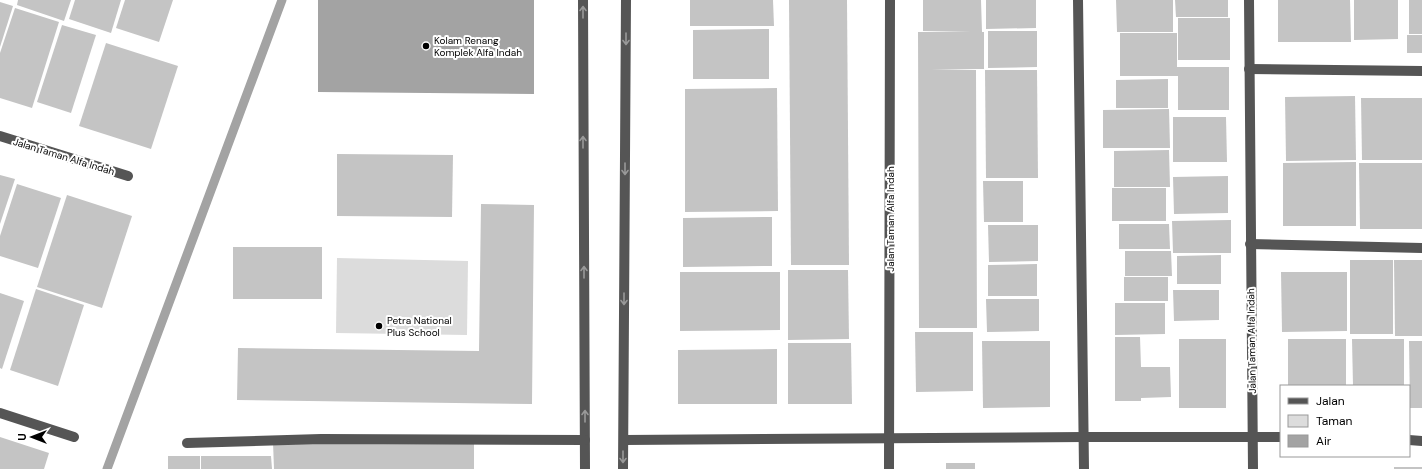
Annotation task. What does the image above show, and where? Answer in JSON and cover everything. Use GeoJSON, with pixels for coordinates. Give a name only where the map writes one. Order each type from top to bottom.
{"type":"FeatureCollection","features":[{"type":"Feature","properties":{"kind":"street"},"geometry":{"type":"LineString","coordinates":[[582,0],[585,469]]}},
{"type":"Feature","properties":{"kind":"street"},"geometry":{"type":"LineString","coordinates":[[623,469],[626,0]]}},
{"type":"Feature","properties":{"kind":"street","name":"Jalan Taman Alfa Indah"},"geometry":{"type":"LineString","coordinates":[[889,469],[890,0]]}},
{"type":"Feature","properties":{"kind":"street"},"geometry":{"type":"LineString","coordinates":[[1078,0],[1084,469]]}},
{"type":"Feature","properties":{"kind":"street","name":"Jalan Taman Alfa Indah"},"geometry":{"type":"LineString","coordinates":[[1249,0],[1253,469]]}},
{"type":"Feature","properties":{"kind":"street"},"geometry":{"type":"LineString","coordinates":[[1249,69],[1422,71]]}},
{"type":"Feature","properties":{"kind":"street","name":"Jalan Taman Alfa Indah"},"geometry":{"type":"LineString","coordinates":[[0,136],[128,176]]}},
{"type":"Feature","properties":{"kind":"street"},"geometry":{"type":"LineString","coordinates":[[1250,244],[1422,248]]}},
{"type":"Feature","properties":{"kind":"street"},"geometry":{"type":"LineString","coordinates":[[0,413],[74,437]]}},
{"type":"Feature","properties":{"kind":"street"},"geometry":{"type":"LineString","coordinates":[[624,440],[1084,437],[1280,438]]}},
{"type":"Feature","properties":{"kind":"street"},"geometry":{"type":"LineString","coordinates":[[187,443],[321,439],[585,440]]}},
{"type":"Feature","properties":{"kind":"street"},"geometry":{"type":"LineString","coordinates":[[1410,440],[1422,441]]}},
{"type":"Feature","properties":{"kind":"green space"},"geometry":{"type":"Polygon","coordinates":[[[337,258],[468,261],[467,335],[336,333],[337,258]]]}},
{"type":"Feature","properties":{"kind":"water","name":"Kolam Renang Komplek Alfa Indah"},"geometry":{"type":"Polygon","coordinates":[[[318,0],[534,0],[534,94],[318,92],[318,0]]]}},
{"type":"Feature","properties":{"kind":"building"},"geometry":{"type":"Polygon","coordinates":[[[18,0],[71,0],[64,21],[17,5],[18,0]]]}},
{"type":"Feature","properties":{"kind":"building"},"geometry":{"type":"Polygon","coordinates":[[[75,0],[121,0],[111,33],[69,19],[75,0]]]}},
{"type":"Feature","properties":{"kind":"building"},"geometry":{"type":"Polygon","coordinates":[[[125,0],[173,0],[159,42],[116,28],[125,0]]]}},
{"type":"Feature","properties":{"kind":"building"},"geometry":{"type":"Polygon","coordinates":[[[690,0],[773,0],[774,26],[690,26],[690,0]]]}},
{"type":"Feature","properties":{"kind":"building"},"geometry":{"type":"Polygon","coordinates":[[[789,0],[847,0],[849,265],[791,265],[789,0]]]}},
{"type":"Feature","properties":{"kind":"building"},"geometry":{"type":"Polygon","coordinates":[[[923,0],[981,0],[982,32],[984,32],[984,69],[931,69],[976,70],[977,328],[919,328],[918,32],[971,32],[923,31],[923,0]]]}},
{"type":"Feature","properties":{"kind":"building"},"geometry":{"type":"Polygon","coordinates":[[[986,0],[1036,0],[1036,28],[986,29],[986,0]]]}},
{"type":"Feature","properties":{"kind":"building"},"geometry":{"type":"Polygon","coordinates":[[[1116,0],[1173,0],[1173,32],[1117,32],[1116,0]]]}},
{"type":"Feature","properties":{"kind":"building"},"geometry":{"type":"Polygon","coordinates":[[[1175,0],[1228,0],[1228,17],[1176,17],[1175,0]]]}},
{"type":"Feature","properties":{"kind":"building"},"geometry":{"type":"Polygon","coordinates":[[[1278,0],[1350,0],[1351,42],[1278,42],[1278,0]]]}},
{"type":"Feature","properties":{"kind":"building"},"geometry":{"type":"Polygon","coordinates":[[[1354,0],[1398,0],[1398,39],[1354,40],[1354,0]]]}},
{"type":"Feature","properties":{"kind":"building"},"geometry":{"type":"Polygon","coordinates":[[[1409,0],[1422,0],[1422,34],[1409,34],[1409,0]]]}},
{"type":"Feature","properties":{"kind":"building"},"geometry":{"type":"Polygon","coordinates":[[[0,2],[13,6],[0,47],[0,2]]]}},
{"type":"Feature","properties":{"kind":"building"},"geometry":{"type":"Polygon","coordinates":[[[15,8],[59,22],[32,108],[0,98],[0,53],[15,8]]]}},
{"type":"Feature","properties":{"kind":"building"},"geometry":{"type":"Polygon","coordinates":[[[1178,18],[1230,18],[1230,60],[1178,60],[1178,18]]]}},
{"type":"Feature","properties":{"kind":"building"},"geometry":{"type":"Polygon","coordinates":[[[62,25],[96,35],[71,113],[37,102],[62,25]]]}},
{"type":"Feature","properties":{"kind":"building"},"geometry":{"type":"Polygon","coordinates":[[[769,29],[769,79],[693,79],[693,30],[769,29]]]}},
{"type":"Feature","properties":{"kind":"building"},"geometry":{"type":"Polygon","coordinates":[[[988,31],[1037,31],[1037,67],[988,68],[988,31]]]}},
{"type":"Feature","properties":{"kind":"building"},"geometry":{"type":"Polygon","coordinates":[[[1120,33],[1177,33],[1177,67],[1229,67],[1229,110],[1178,110],[1178,76],[1120,76],[1120,33]]]}},
{"type":"Feature","properties":{"kind":"building"},"geometry":{"type":"Polygon","coordinates":[[[1407,35],[1422,35],[1422,53],[1407,53],[1407,35]]]}},
{"type":"Feature","properties":{"kind":"building"},"geometry":{"type":"Polygon","coordinates":[[[106,43],[178,66],[151,149],[79,126],[106,43]]]}},
{"type":"Feature","properties":{"kind":"building"},"geometry":{"type":"Polygon","coordinates":[[[985,70],[1037,70],[1038,178],[986,178],[985,70]]]}},
{"type":"Feature","properties":{"kind":"building"},"geometry":{"type":"Polygon","coordinates":[[[1168,79],[1168,108],[1116,108],[1116,80],[1168,79]]]}},
{"type":"Feature","properties":{"kind":"building"},"geometry":{"type":"Polygon","coordinates":[[[777,88],[778,211],[685,212],[685,89],[777,88]]]}},
{"type":"Feature","properties":{"kind":"building"},"geometry":{"type":"Polygon","coordinates":[[[1355,96],[1356,160],[1286,161],[1285,97],[1355,96]]]}},
{"type":"Feature","properties":{"kind":"building"},"geometry":{"type":"Polygon","coordinates":[[[1361,98],[1422,98],[1422,160],[1362,160],[1361,98]]]}},
{"type":"Feature","properties":{"kind":"building"},"geometry":{"type":"Polygon","coordinates":[[[1169,109],[1170,148],[1103,148],[1103,110],[1169,109]]]}},
{"type":"Feature","properties":{"kind":"building"},"geometry":{"type":"Polygon","coordinates":[[[1173,117],[1226,117],[1227,162],[1173,162],[1173,117]]]}},
{"type":"Feature","properties":{"kind":"building"},"geometry":{"type":"Polygon","coordinates":[[[1169,150],[1170,187],[1114,187],[1114,151],[1169,150]]]}},
{"type":"Feature","properties":{"kind":"building"},"geometry":{"type":"Polygon","coordinates":[[[337,154],[453,155],[452,217],[337,216],[337,154]]]}},
{"type":"Feature","properties":{"kind":"building"},"geometry":{"type":"Polygon","coordinates":[[[1356,162],[1356,226],[1283,226],[1283,163],[1356,162]]]}},
{"type":"Feature","properties":{"kind":"building"},"geometry":{"type":"Polygon","coordinates":[[[1359,163],[1422,163],[1422,229],[1360,229],[1359,163]]]}},
{"type":"Feature","properties":{"kind":"building"},"geometry":{"type":"Polygon","coordinates":[[[0,175],[15,179],[0,224],[0,175]]]}},
{"type":"Feature","properties":{"kind":"building"},"geometry":{"type":"Polygon","coordinates":[[[1228,176],[1228,213],[1174,214],[1173,177],[1228,176]]]}},
{"type":"Feature","properties":{"kind":"building"},"geometry":{"type":"Polygon","coordinates":[[[983,181],[1023,181],[1023,222],[984,222],[983,181]]]}},
{"type":"Feature","properties":{"kind":"building"},"geometry":{"type":"Polygon","coordinates":[[[17,184],[61,198],[38,268],[0,256],[0,236],[17,184]]]}},
{"type":"Feature","properties":{"kind":"building"},"geometry":{"type":"Polygon","coordinates":[[[1112,188],[1166,188],[1166,221],[1112,221],[1112,188]]]}},
{"type":"Feature","properties":{"kind":"building"},"geometry":{"type":"Polygon","coordinates":[[[67,195],[132,216],[102,308],[37,287],[67,195]]]}},
{"type":"Feature","properties":{"kind":"building"},"geometry":{"type":"Polygon","coordinates":[[[481,204],[534,205],[532,404],[237,400],[238,348],[479,351],[481,204]]]}},
{"type":"Feature","properties":{"kind":"building"},"geometry":{"type":"Polygon","coordinates":[[[772,217],[772,266],[683,267],[683,218],[772,217]]]}},
{"type":"Feature","properties":{"kind":"building"},"geometry":{"type":"Polygon","coordinates":[[[1231,220],[1231,253],[1173,253],[1172,221],[1231,220]]]}},
{"type":"Feature","properties":{"kind":"building"},"geometry":{"type":"Polygon","coordinates":[[[1119,224],[1169,224],[1170,249],[1119,249],[1119,224]]]}},
{"type":"Feature","properties":{"kind":"building"},"geometry":{"type":"Polygon","coordinates":[[[988,225],[1038,225],[1038,261],[989,262],[988,225]]]}},
{"type":"Feature","properties":{"kind":"building"},"geometry":{"type":"Polygon","coordinates":[[[233,247],[322,247],[322,299],[233,299],[233,247]]]}},
{"type":"Feature","properties":{"kind":"building"},"geometry":{"type":"Polygon","coordinates":[[[1125,251],[1171,251],[1172,276],[1125,276],[1125,251]]]}},
{"type":"Feature","properties":{"kind":"building"},"geometry":{"type":"Polygon","coordinates":[[[1221,255],[1221,284],[1177,284],[1177,256],[1221,255]]]}},
{"type":"Feature","properties":{"kind":"building"},"geometry":{"type":"Polygon","coordinates":[[[1350,260],[1393,260],[1393,334],[1350,334],[1350,260]]]}},
{"type":"Feature","properties":{"kind":"building"},"geometry":{"type":"Polygon","coordinates":[[[1394,260],[1422,260],[1422,336],[1395,336],[1394,260]]]}},
{"type":"Feature","properties":{"kind":"building"},"geometry":{"type":"Polygon","coordinates":[[[1037,264],[1037,296],[988,296],[988,265],[1037,264]]]}},
{"type":"Feature","properties":{"kind":"building"},"geometry":{"type":"Polygon","coordinates":[[[788,270],[848,270],[849,339],[788,340],[788,270]]]}},
{"type":"Feature","properties":{"kind":"building"},"geometry":{"type":"Polygon","coordinates":[[[680,272],[780,272],[780,330],[680,331],[680,272]]]}},
{"type":"Feature","properties":{"kind":"building"},"geometry":{"type":"Polygon","coordinates":[[[1281,272],[1347,272],[1347,331],[1282,332],[1281,272]]]}},
{"type":"Feature","properties":{"kind":"building"},"geometry":{"type":"Polygon","coordinates":[[[1124,277],[1168,277],[1168,301],[1124,301],[1124,277]]]}},
{"type":"Feature","properties":{"kind":"building"},"geometry":{"type":"Polygon","coordinates":[[[36,289],[84,305],[58,386],[10,370],[36,289]]]}},
{"type":"Feature","properties":{"kind":"building"},"geometry":{"type":"Polygon","coordinates":[[[1173,290],[1219,290],[1219,320],[1174,321],[1173,290]]]}},
{"type":"Feature","properties":{"kind":"building"},"geometry":{"type":"Polygon","coordinates":[[[0,293],[24,301],[2,369],[0,368],[0,293]]]}},
{"type":"Feature","properties":{"kind":"building"},"geometry":{"type":"Polygon","coordinates":[[[986,299],[1039,299],[1039,331],[987,332],[986,299]]]}},
{"type":"Feature","properties":{"kind":"building"},"geometry":{"type":"Polygon","coordinates":[[[1115,303],[1165,303],[1165,334],[1115,335],[1115,303]]]}},
{"type":"Feature","properties":{"kind":"building"},"geometry":{"type":"Polygon","coordinates":[[[915,332],[973,332],[973,391],[916,392],[915,332]]]}},
{"type":"Feature","properties":{"kind":"building"},"geometry":{"type":"Polygon","coordinates":[[[1115,337],[1140,337],[1141,367],[1170,367],[1171,397],[1141,398],[1141,401],[1115,401],[1115,337]]]}},
{"type":"Feature","properties":{"kind":"building"},"geometry":{"type":"Polygon","coordinates":[[[1179,339],[1226,339],[1226,408],[1179,408],[1179,339]]]}},
{"type":"Feature","properties":{"kind":"building"},"geometry":{"type":"Polygon","coordinates":[[[1288,339],[1346,339],[1346,385],[1288,385],[1288,339]]]}},
{"type":"Feature","properties":{"kind":"building"},"geometry":{"type":"Polygon","coordinates":[[[1352,339],[1404,339],[1404,385],[1353,385],[1352,339]]]}},
{"type":"Feature","properties":{"kind":"building"},"geometry":{"type":"Polygon","coordinates":[[[982,341],[1050,341],[1050,407],[983,408],[982,341]]]}},
{"type":"Feature","properties":{"kind":"building"},"geometry":{"type":"Polygon","coordinates":[[[1409,341],[1422,341],[1422,408],[1410,408],[1409,341]]]}},
{"type":"Feature","properties":{"kind":"building"},"geometry":{"type":"Polygon","coordinates":[[[788,343],[851,343],[852,404],[788,404],[788,343]]]}},
{"type":"Feature","properties":{"kind":"building"},"geometry":{"type":"Polygon","coordinates":[[[777,349],[777,404],[678,404],[678,350],[777,349]]]}},
{"type":"Feature","properties":{"kind":"building"},"geometry":{"type":"Polygon","coordinates":[[[0,437],[49,453],[44,469],[0,469],[0,437]]]}},
{"type":"Feature","properties":{"kind":"building"},"geometry":{"type":"Polygon","coordinates":[[[474,441],[474,469],[274,469],[273,442],[474,441]]]}},
{"type":"Feature","properties":{"kind":"building"},"geometry":{"type":"Polygon","coordinates":[[[168,456],[200,456],[200,469],[168,469],[168,456]]]}},
{"type":"Feature","properties":{"kind":"building"},"geometry":{"type":"Polygon","coordinates":[[[201,456],[271,456],[272,469],[201,469],[201,456]]]}},
{"type":"Feature","properties":{"kind":"building"},"geometry":{"type":"Polygon","coordinates":[[[946,463],[975,463],[975,469],[946,469],[946,463]]]}},
{"type":"Feature","properties":{"kind":"building"},"geometry":{"type":"Polygon","coordinates":[[[1394,467],[1422,467],[1422,469],[1394,469],[1394,467]]]}},
{"type":"Feature","properties":{"kind":"waterway"},"geometry":{"type":"LineString","coordinates":[[107,469],[282,0]]}},
{"type":"Feature","properties":{"kind":"place","name":"Kolam Renang Komplek Alfa Indah"},"geometry":{"type":"Point","coordinates":[426,46]}},
{"type":"Feature","properties":{"kind":"place","name":"Petra National Plus School"},"geometry":{"type":"Point","coordinates":[379,326]}}]}
